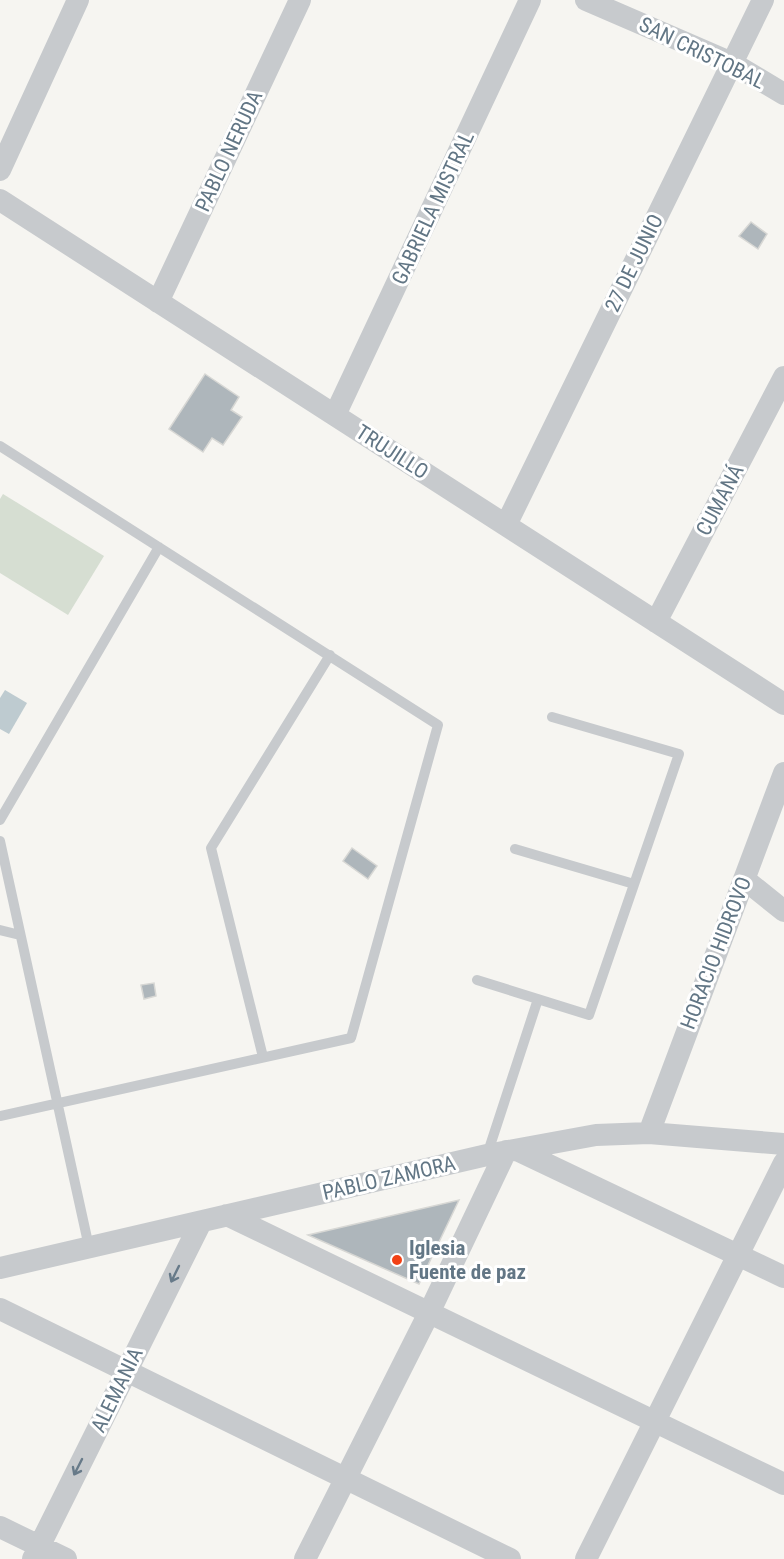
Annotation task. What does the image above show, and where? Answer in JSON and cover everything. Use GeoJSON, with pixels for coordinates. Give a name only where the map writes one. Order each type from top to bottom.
{"type":"FeatureCollection","features":[{"type":"Feature","properties":{"kind":"street"},"geometry":{"type":"LineString","coordinates":[[0,170],[78,0]]}},
{"type":"Feature","properties":{"kind":"street","name":"PABLO NERUDA"},"geometry":{"type":"LineString","coordinates":[[158,302],[300,0]]}},
{"type":"Feature","properties":{"kind":"street","name":"GABRIELA MISTRAL"},"geometry":{"type":"LineString","coordinates":[[335,415],[530,0]]}},
{"type":"Feature","properties":{"kind":"street","name":"SAN CRISTOBAL"},"geometry":{"type":"LineString","coordinates":[[586,0],[732,63],[784,94]]}},
{"type":"Feature","properties":{"kind":"street","name":"27 DE JUNIO"},"geometry":{"type":"LineString","coordinates":[[506,525],[763,0]]}},
{"type":"Feature","properties":{"kind":"street","name":"TRUJILLO"},"geometry":{"type":"LineString","coordinates":[[0,200],[784,704]]}},
{"type":"Feature","properties":{"kind":"street","name":"CUMANÁ"},"geometry":{"type":"LineString","coordinates":[[656,622],[784,377]]}},
{"type":"Feature","properties":{"kind":"street","name":"HORACIO HIDROVO"},"geometry":{"type":"LineString","coordinates":[[649,1133],[784,773]]}},
{"type":"Feature","properties":{"kind":"street"},"geometry":{"type":"LineString","coordinates":[[744,879],[784,911]]}},
{"type":"Feature","properties":{"kind":"street","name":"PABLO ZAMORA"},"geometry":{"type":"LineString","coordinates":[[0,1268],[503,1152],[596,1135],[649,1133],[784,1144]]}},
{"type":"Feature","properties":{"kind":"street"},"geometry":{"type":"LineString","coordinates":[[305,1559],[429,1313],[503,1152],[784,1277]]}},
{"type":"Feature","properties":{"kind":"street"},"geometry":{"type":"LineString","coordinates":[[586,1559],[784,1163]]}},
{"type":"Feature","properties":{"kind":"street"},"geometry":{"type":"LineString","coordinates":[[227,1215],[784,1484]]}},
{"type":"Feature","properties":{"kind":"street","name":"ALEMANIA"},"geometry":{"type":"LineString","coordinates":[[36,1552],[201,1222]]}},
{"type":"Feature","properties":{"kind":"street"},"geometry":{"type":"LineString","coordinates":[[0,1309],[510,1559]]}},
{"type":"Feature","properties":{"kind":"street"},"geometry":{"type":"LineString","coordinates":[[0,1527],[36,1552],[66,1559]]}},
{"type":"Feature","properties":{"kind":"lane"},"geometry":{"type":"LineString","coordinates":[[0,446],[438,725],[351,1038],[0,1116]]}},
{"type":"Feature","properties":{"kind":"lane"},"geometry":{"type":"LineString","coordinates":[[0,820],[159,547]]}},
{"type":"Feature","properties":{"kind":"lane"},"geometry":{"type":"LineString","coordinates":[[263,1057],[211,848],[330,655]]}},
{"type":"Feature","properties":{"kind":"lane"},"geometry":{"type":"LineString","coordinates":[[477,980],[589,1015],[679,754],[552,717]]}},
{"type":"Feature","properties":{"kind":"lane"},"geometry":{"type":"LineString","coordinates":[[0,841],[89,1247]]}},
{"type":"Feature","properties":{"kind":"lane"},"geometry":{"type":"LineString","coordinates":[[515,849],[634,884]]}},
{"type":"Feature","properties":{"kind":"lane"},"geometry":{"type":"LineString","coordinates":[[0,930],[20,935]]}},
{"type":"Feature","properties":{"kind":"lane"},"geometry":{"type":"LineString","coordinates":[[503,1152],[538,999]]}},
{"type":"Feature","properties":{"kind":"shaded area"},"geometry":{"type":"Polygon","coordinates":[[[3,494],[104,556],[68,615],[0,573],[0,499],[3,494]]]}},
{"type":"Feature","properties":{"kind":"shaded area"},"geometry":{"type":"Polygon","coordinates":[[[5,690],[27,703],[9,734],[0,729],[0,698],[5,690]]]}},
{"type":"Feature","properties":{"kind":"building"},"geometry":{"type":"Polygon","coordinates":[[[751,222],[767,234],[758,249],[739,236],[751,222]]]}},
{"type":"Feature","properties":{"kind":"building"},"geometry":{"type":"Polygon","coordinates":[[[205,374],[239,397],[231,410],[242,417],[223,445],[212,438],[203,452],[169,429],[205,374]]]}},
{"type":"Feature","properties":{"kind":"building"},"geometry":{"type":"Polygon","coordinates":[[[352,848],[377,866],[368,879],[343,861],[352,848]]]}},
{"type":"Feature","properties":{"kind":"building"},"geometry":{"type":"Polygon","coordinates":[[[154,983],[156,996],[144,999],[141,985],[154,983]]]}},
{"type":"Feature","properties":{"kind":"building","name":"Iglesia Fuente de paz"},"geometry":{"type":"Polygon","coordinates":[[[459,1200],[419,1284],[308,1235],[459,1200]]]}},
{"type":"Feature","properties":{"kind":"place","name":"Iglesia Fuente de paz"},"geometry":{"type":"Point","coordinates":[397,1260]}}]}
